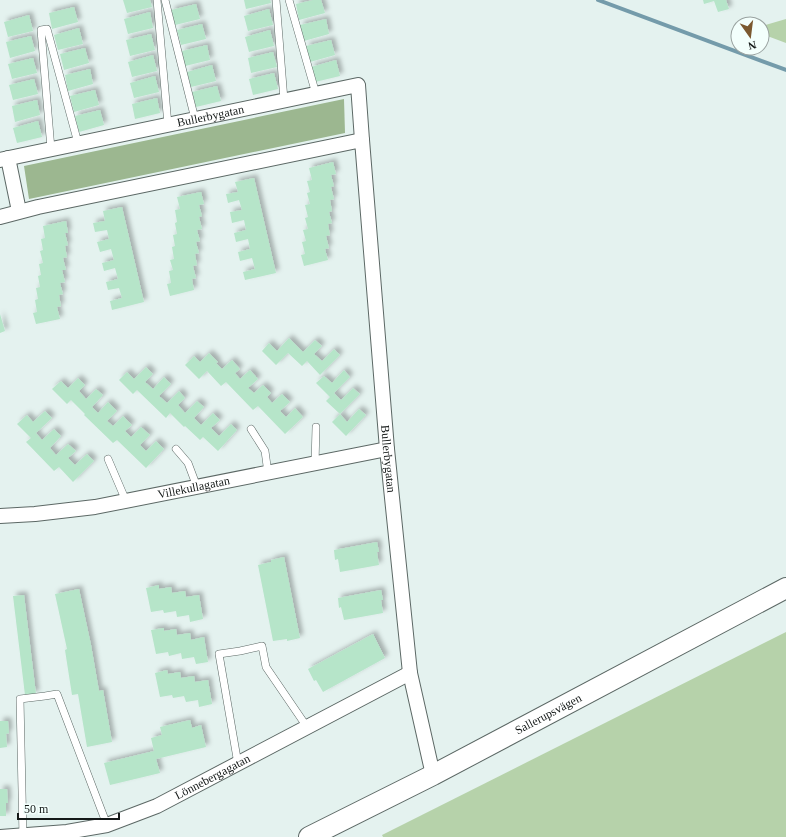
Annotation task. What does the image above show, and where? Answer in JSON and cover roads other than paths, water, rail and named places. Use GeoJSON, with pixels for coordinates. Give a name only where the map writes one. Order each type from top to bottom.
{"type":"FeatureCollection","features":[{"type":"Feature","properties":{"kind":"main road","name":"Sallerupsvägen"},"geometry":{"type":"LineString","coordinates":[[309,837],[433,775],[786,588]]}},
{"type":"Feature","properties":{"kind":"street","name":"Bullerbygatan"},"geometry":{"type":"LineString","coordinates":[[19,211],[4,159],[358,85],[387,449],[410,673],[433,775]]}},
{"type":"Feature","properties":{"kind":"street"},"geometry":{"type":"LineString","coordinates":[[0,216],[362,140]]}},
{"type":"Feature","properties":{"kind":"street","name":"Villekullagatan"},"geometry":{"type":"LineString","coordinates":[[0,516],[57,512],[95,507],[387,449]]}},
{"type":"Feature","properties":{"kind":"street","name":"Lönnebergagatan"},"geometry":{"type":"LineString","coordinates":[[0,836],[23,836],[67,832],[107,825],[157,806],[410,673]]}},
{"type":"Feature","properties":{"kind":"lane"},"geometry":{"type":"LineString","coordinates":[[157,0],[168,124]]}},
{"type":"Feature","properties":{"kind":"lane"},"geometry":{"type":"LineString","coordinates":[[165,0],[195,119]]}},
{"type":"Feature","properties":{"kind":"lane"},"geometry":{"type":"LineString","coordinates":[[276,0],[284,100]]}},
{"type":"Feature","properties":{"kind":"lane"},"geometry":{"type":"LineString","coordinates":[[289,0],[316,94]]}},
{"type":"Feature","properties":{"kind":"lane"},"geometry":{"type":"LineString","coordinates":[[51,149],[40,30],[47,29],[78,143]]}},
{"type":"Feature","properties":{"kind":"lane"},"geometry":{"type":"LineString","coordinates":[[315,464],[316,427]]}},
{"type":"Feature","properties":{"kind":"lane"},"geometry":{"type":"LineString","coordinates":[[251,429],[265,450],[268,473]]}},
{"type":"Feature","properties":{"kind":"lane"},"geometry":{"type":"LineString","coordinates":[[176,449],[188,463],[197,487]]}},
{"type":"Feature","properties":{"kind":"lane"},"geometry":{"type":"LineString","coordinates":[[108,459],[126,501]]}},
{"type":"Feature","properties":{"kind":"lane"},"geometry":{"type":"LineString","coordinates":[[238,764],[219,654],[262,646],[266,667],[307,727]]}},
{"type":"Feature","properties":{"kind":"lane"},"geometry":{"type":"LineString","coordinates":[[23,836],[20,699],[58,694],[107,825]]}},
{"type":"Feature","properties":{"kind":"waterway"},"geometry":{"type":"LineString","coordinates":[[598,0],[786,70]]}}]}
